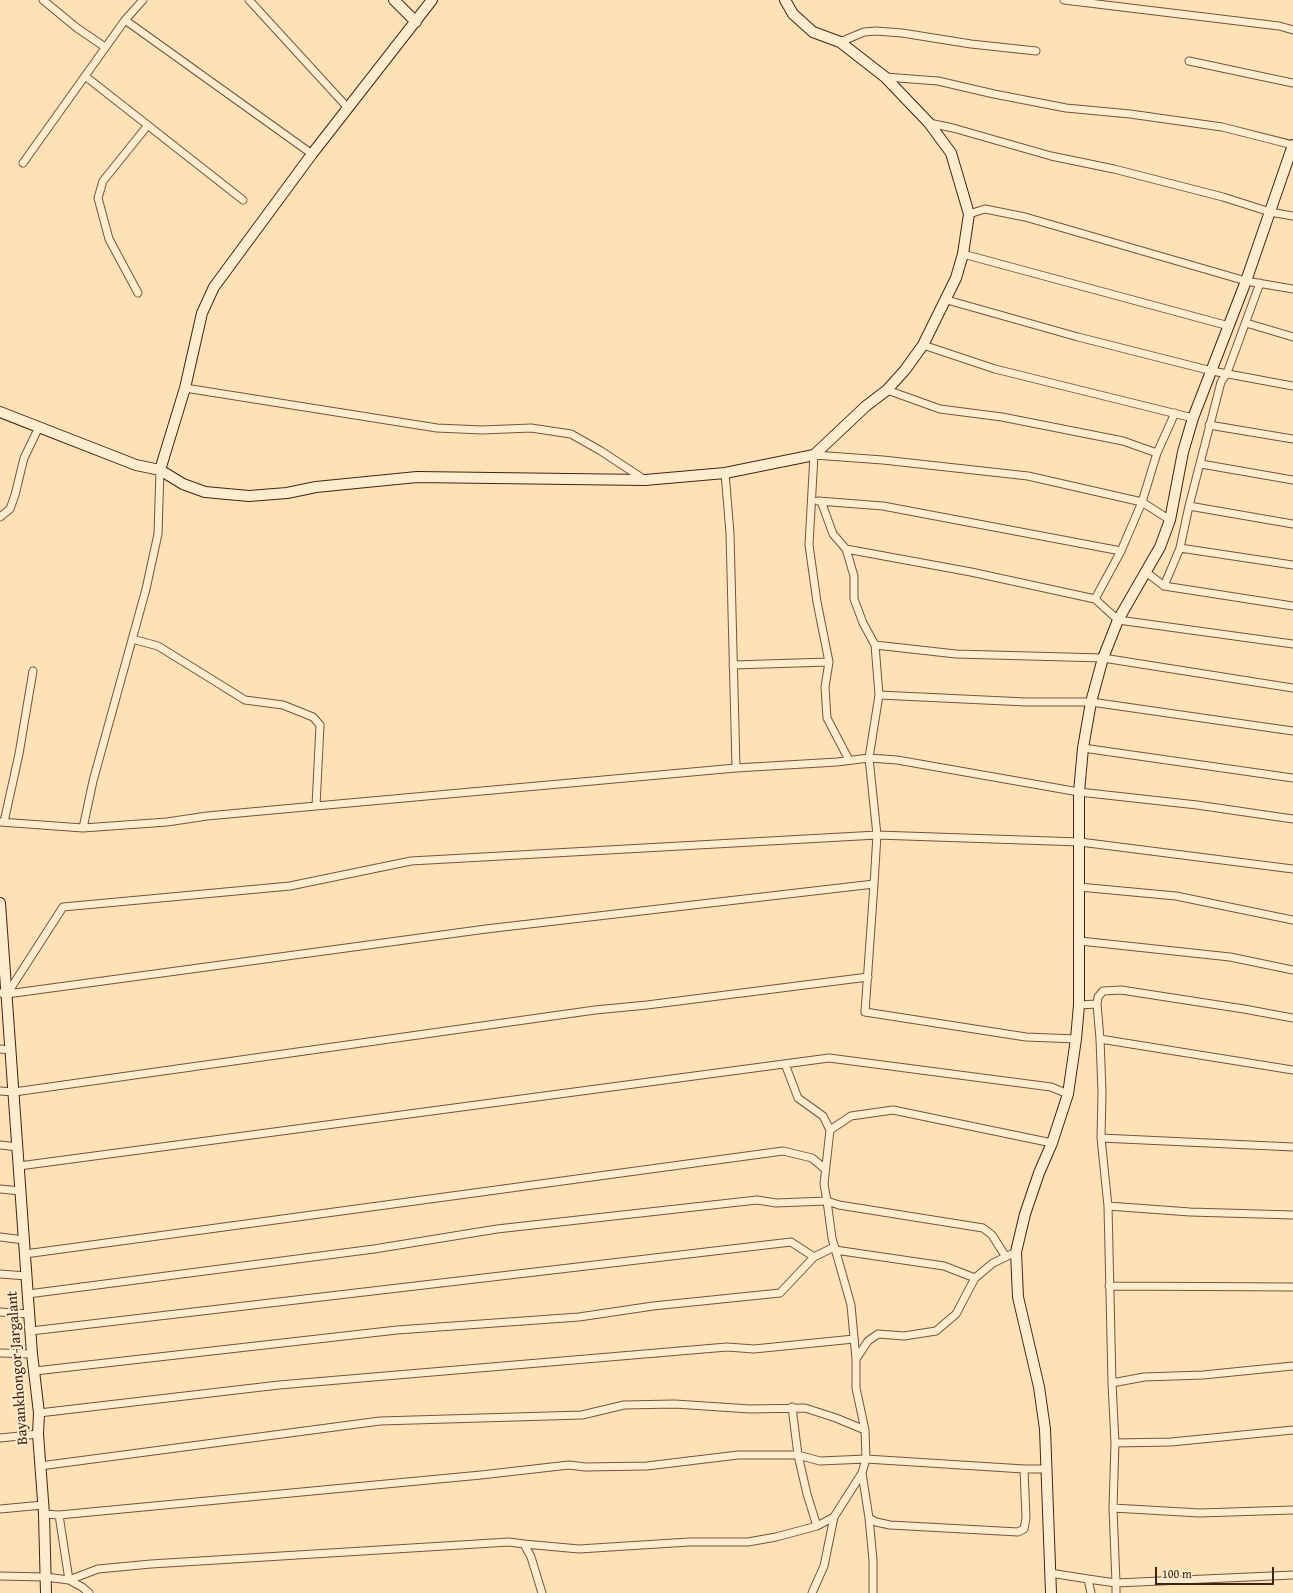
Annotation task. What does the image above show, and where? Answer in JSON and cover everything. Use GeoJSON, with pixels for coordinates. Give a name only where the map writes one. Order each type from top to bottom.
{"type":"FeatureCollection","features":[{"type":"Feature","properties":{"kind":"street"},"geometry":{"type":"LineString","coordinates":[[43,0],[77,28],[106,47]]}},
{"type":"Feature","properties":{"kind":"street"},"geometry":{"type":"LineString","coordinates":[[23,163],[125,20],[143,0]]}},
{"type":"Feature","properties":{"kind":"street"},"geometry":{"type":"LineString","coordinates":[[249,0],[348,108]]}},
{"type":"Feature","properties":{"kind":"street"},"geometry":{"type":"LineString","coordinates":[[394,0],[416,22]]}},
{"type":"Feature","properties":{"kind":"street"},"geometry":{"type":"LineString","coordinates":[[83,828],[93,781],[146,589],[158,534],[160,470],[185,388],[202,313],[214,287],[312,154],[432,0]]}},
{"type":"Feature","properties":{"kind":"street"},"geometry":{"type":"LineString","coordinates":[[785,0],[793,14],[813,32],[840,42],[884,77],[929,123],[951,152],[970,214],[963,254],[956,278],[923,345],[905,370],[887,390],[866,406],[814,455],[809,545],[817,602],[829,662],[825,687],[827,718],[849,760]]}},
{"type":"Feature","properties":{"kind":"street"},"geometry":{"type":"LineString","coordinates":[[1064,0],[1279,26],[1293,30]]}},
{"type":"Feature","properties":{"kind":"street"},"geometry":{"type":"LineString","coordinates":[[125,20],[312,154]]}},
{"type":"Feature","properties":{"kind":"street"},"geometry":{"type":"LineString","coordinates":[[840,42],[864,32],[876,31],[902,33],[1036,52]]}},
{"type":"Feature","properties":{"kind":"street"},"geometry":{"type":"LineString","coordinates":[[1189,61],[1293,83]]}},
{"type":"Feature","properties":{"kind":"street"},"geometry":{"type":"LineString","coordinates":[[85,76],[243,200]]}},
{"type":"Feature","properties":{"kind":"street"},"geometry":{"type":"LineString","coordinates":[[884,77],[938,81],[1066,108],[1130,114],[1222,127],[1293,145],[1246,281],[1194,418],[1183,452],[1170,520],[1160,547],[1118,620],[1103,658],[1091,702],[1082,748],[1079,792],[1079,1005],[1076,1039],[1068,1094],[1052,1143],[1025,1214],[1016,1252],[1018,1298],[1040,1387],[1045,1429],[1051,1593]]}},
{"type":"Feature","properties":{"kind":"street"},"geometry":{"type":"LineString","coordinates":[[929,123],[1051,156],[1114,169],[1223,197],[1270,212],[1293,216]]}},
{"type":"Feature","properties":{"kind":"street"},"geometry":{"type":"LineString","coordinates":[[138,293],[109,239],[98,198],[103,181],[148,125]]}},
{"type":"Feature","properties":{"kind":"street"},"geometry":{"type":"LineString","coordinates":[[970,214],[985,210],[1025,217],[1246,281],[1293,289]]}},
{"type":"Feature","properties":{"kind":"street"},"geometry":{"type":"LineString","coordinates":[[963,254],[1229,326]]}},
{"type":"Feature","properties":{"kind":"street"},"geometry":{"type":"LineString","coordinates":[[1164,586],[1180,548],[1209,425],[1221,382],[1227,374],[1260,283]]}},
{"type":"Feature","properties":{"kind":"street"},"geometry":{"type":"LineString","coordinates":[[946,300],[1078,337],[1212,371],[1293,386]]}},
{"type":"Feature","properties":{"kind":"street"},"geometry":{"type":"LineString","coordinates":[[1246,323],[1293,337]]}},
{"type":"Feature","properties":{"kind":"street"},"geometry":{"type":"LineString","coordinates":[[923,345],[995,369],[1194,418]]}},
{"type":"Feature","properties":{"kind":"street"},"geometry":{"type":"LineString","coordinates":[[185,388],[437,428],[482,430],[531,428],[570,434],[601,451],[645,480]]}},
{"type":"Feature","properties":{"kind":"street"},"geometry":{"type":"LineString","coordinates":[[887,390],[940,409],[1002,417],[1123,441],[1157,453]]}},
{"type":"Feature","properties":{"kind":"street"},"geometry":{"type":"LineString","coordinates":[[0,412],[136,466],[160,470],[183,484],[205,492],[249,496],[287,493],[316,487],[417,477],[645,480],[725,473],[814,455],[883,460],[1028,476],[1142,502],[1170,520]]}},
{"type":"Feature","properties":{"kind":"street"},"geometry":{"type":"LineString","coordinates":[[1095,599],[1121,551],[1142,502],[1157,453],[1175,413]]}},
{"type":"Feature","properties":{"kind":"street"},"geometry":{"type":"LineString","coordinates":[[1209,425],[1293,439]]}},
{"type":"Feature","properties":{"kind":"street"},"geometry":{"type":"LineString","coordinates":[[0,517],[10,509],[24,458],[39,427]]}},
{"type":"Feature","properties":{"kind":"street"},"geometry":{"type":"LineString","coordinates":[[1201,464],[1293,480]]}},
{"type":"Feature","properties":{"kind":"street"},"geometry":{"type":"LineString","coordinates":[[725,473],[730,533],[736,768]]}},
{"type":"Feature","properties":{"kind":"street"},"geometry":{"type":"LineString","coordinates":[[812,501],[883,506],[1121,551]]}},
{"type":"Feature","properties":{"kind":"street"},"geometry":{"type":"LineString","coordinates":[[821,501],[833,534],[846,549],[854,576],[854,599],[862,623],[875,644],[879,695],[868,758],[877,835],[866,1012],[1026,1036],[1076,1039]]}},
{"type":"Feature","properties":{"kind":"street"},"geometry":{"type":"LineString","coordinates":[[1189,506],[1293,524]]}},
{"type":"Feature","properties":{"kind":"street"},"geometry":{"type":"LineString","coordinates":[[1180,548],[1293,565]]}},
{"type":"Feature","properties":{"kind":"street"},"geometry":{"type":"LineString","coordinates":[[846,549],[971,572],[1095,599],[1118,620],[1293,644]]}},
{"type":"Feature","properties":{"kind":"street"},"geometry":{"type":"LineString","coordinates":[[1146,572],[1164,586],[1293,606]]}},
{"type":"Feature","properties":{"kind":"street"},"geometry":{"type":"LineString","coordinates":[[132,639],[158,646],[245,700],[284,705],[313,717],[320,725],[316,806]]}},
{"type":"Feature","properties":{"kind":"street"},"geometry":{"type":"LineString","coordinates":[[875,644],[956,654],[1103,658],[1293,688]]}},
{"type":"Feature","properties":{"kind":"street"},"geometry":{"type":"LineString","coordinates":[[733,665],[829,662]]}},
{"type":"Feature","properties":{"kind":"street"},"geometry":{"type":"LineString","coordinates":[[32,671],[19,754],[2,822],[83,828],[166,822],[207,816],[316,806],[736,768],[837,762],[868,758],[897,760],[1079,792],[1198,805],[1293,819]]}},
{"type":"Feature","properties":{"kind":"street"},"geometry":{"type":"LineString","coordinates":[[879,695],[1026,702],[1091,702],[1293,731]]}},
{"type":"Feature","properties":{"kind":"street"},"geometry":{"type":"LineString","coordinates":[[1082,748],[1293,778]]}},
{"type":"Feature","properties":{"kind":"street"},"geometry":{"type":"LineString","coordinates":[[3,994],[63,908],[290,886],[411,861],[877,835],[1080,842],[1293,870]]}},
{"type":"Feature","properties":{"kind":"street"},"geometry":{"type":"LineString","coordinates":[[3,994],[486,929],[874,884]]}},
{"type":"Feature","properties":{"kind":"street"},"geometry":{"type":"LineString","coordinates":[[1079,887],[1176,896],[1293,920]]}},
{"type":"Feature","properties":{"kind":"street","name":"Bayankhongor-Jargalant"},"geometry":{"type":"LineString","coordinates":[[0,902],[3,994],[11,1050],[32,1354],[39,1413],[38,1434],[43,1509],[46,1593]]}},
{"type":"Feature","properties":{"kind":"street"},"geometry":{"type":"LineString","coordinates":[[1080,941],[1230,957],[1293,970]]}},
{"type":"Feature","properties":{"kind":"street"},"geometry":{"type":"LineString","coordinates":[[0,1091],[14,1092],[595,1010],[647,1005],[868,977]]}},
{"type":"Feature","properties":{"kind":"street"},"geometry":{"type":"LineString","coordinates":[[1116,1593],[1113,1508],[1115,1443],[1109,1286],[1108,1206],[1102,1138],[1102,1092],[1097,1004],[1098,997],[1103,991],[1121,990],[1293,1018]]}},
{"type":"Feature","properties":{"kind":"street"},"geometry":{"type":"LineString","coordinates":[[1079,1005],[1097,1004]]}},
{"type":"Feature","properties":{"kind":"street"},"geometry":{"type":"LineString","coordinates":[[1100,1039],[1293,1070]]}},
{"type":"Feature","properties":{"kind":"street"},"geometry":{"type":"LineString","coordinates":[[0,1049],[11,1050]]}},
{"type":"Feature","properties":{"kind":"street"},"geometry":{"type":"LineString","coordinates":[[19,1166],[829,1058],[1051,1087],[1068,1094]]}},
{"type":"Feature","properties":{"kind":"street"},"geometry":{"type":"LineString","coordinates":[[785,1064],[798,1098],[823,1116],[830,1130],[824,1184],[834,1249],[851,1305],[856,1359],[856,1388],[865,1430],[866,1459],[862,1473],[834,1517],[824,1566],[812,1593]]}},
{"type":"Feature","properties":{"kind":"street"},"geometry":{"type":"LineString","coordinates":[[830,1130],[851,1116],[893,1110],[1052,1143]]}},
{"type":"Feature","properties":{"kind":"street"},"geometry":{"type":"LineString","coordinates":[[1102,1138],[1293,1147]]}},
{"type":"Feature","properties":{"kind":"street"},"geometry":{"type":"LineString","coordinates":[[0,1145],[18,1147]]}},
{"type":"Feature","properties":{"kind":"street"},"geometry":{"type":"LineString","coordinates":[[25,1254],[783,1151],[812,1158],[825,1169]]}},
{"type":"Feature","properties":{"kind":"street"},"geometry":{"type":"LineString","coordinates":[[0,1189],[21,1191]]}},
{"type":"Feature","properties":{"kind":"street"},"geometry":{"type":"LineString","coordinates":[[28,1294],[366,1250],[497,1229],[757,1200],[776,1203],[827,1200],[839,1205],[983,1228],[992,1235],[1006,1257]]}},
{"type":"Feature","properties":{"kind":"street"},"geometry":{"type":"LineString","coordinates":[[1108,1206],[1190,1212],[1293,1215]]}},
{"type":"Feature","properties":{"kind":"street"},"geometry":{"type":"LineString","coordinates":[[0,1237],[24,1240]]}},
{"type":"Feature","properties":{"kind":"street"},"geometry":{"type":"LineString","coordinates":[[31,1331],[792,1242],[814,1257]]}},
{"type":"Feature","properties":{"kind":"street"},"geometry":{"type":"LineString","coordinates":[[35,1371],[397,1330],[579,1317],[653,1306],[780,1293],[814,1257],[834,1249],[944,1266],[975,1278]]}},
{"type":"Feature","properties":{"kind":"street"},"geometry":{"type":"LineString","coordinates":[[856,1359],[868,1341],[878,1334],[904,1336],[936,1331],[956,1314],[975,1278],[993,1263],[1016,1252]]}},
{"type":"Feature","properties":{"kind":"street"},"geometry":{"type":"LineString","coordinates":[[0,1274],[27,1276]]}},
{"type":"Feature","properties":{"kind":"street"},"geometry":{"type":"LineString","coordinates":[[1109,1286],[1293,1287]]}},
{"type":"Feature","properties":{"kind":"street"},"geometry":{"type":"LineString","coordinates":[[0,1312],[29,1314]]}},
{"type":"Feature","properties":{"kind":"street"},"geometry":{"type":"LineString","coordinates":[[39,1413],[278,1385],[727,1347],[754,1349],[854,1339]]}},
{"type":"Feature","properties":{"kind":"street"},"geometry":{"type":"LineString","coordinates":[[0,1353],[32,1354]]}},
{"type":"Feature","properties":{"kind":"street"},"geometry":{"type":"LineString","coordinates":[[1112,1383],[1144,1377],[1203,1376],[1293,1366]]}},
{"type":"Feature","properties":{"kind":"street"},"geometry":{"type":"LineString","coordinates":[[40,1466],[380,1421],[582,1415],[624,1405],[698,1405],[750,1409],[792,1407],[805,1408],[836,1418],[865,1430]]}},
{"type":"Feature","properties":{"kind":"street"},"geometry":{"type":"LineString","coordinates":[[792,1407],[798,1455],[807,1494],[818,1526]]}},
{"type":"Feature","properties":{"kind":"street"},"geometry":{"type":"LineString","coordinates":[[1115,1443],[1171,1442],[1293,1430]]}},
{"type":"Feature","properties":{"kind":"street"},"geometry":{"type":"LineString","coordinates":[[0,1438],[38,1434]]}},
{"type":"Feature","properties":{"kind":"street"},"geometry":{"type":"LineString","coordinates":[[0,1508],[43,1509],[59,1515],[481,1475],[569,1465],[585,1467],[647,1466],[738,1456],[798,1455],[820,1461],[866,1459],[1024,1469],[1046,1469]]}},
{"type":"Feature","properties":{"kind":"street"},"geometry":{"type":"LineString","coordinates":[[869,1518],[876,1522],[890,1525],[1018,1532],[1024,1529],[1026,1518],[1024,1469]]}},
{"type":"Feature","properties":{"kind":"street"},"geometry":{"type":"LineString","coordinates":[[862,1473],[869,1518],[873,1560],[873,1593]]}},
{"type":"Feature","properties":{"kind":"street"},"geometry":{"type":"LineString","coordinates":[[1113,1508],[1200,1513],[1293,1510]]}},
{"type":"Feature","properties":{"kind":"street"},"geometry":{"type":"LineString","coordinates":[[59,1515],[69,1580]]}},
{"type":"Feature","properties":{"kind":"street"},"geometry":{"type":"LineString","coordinates":[[69,1580],[98,1569],[151,1564],[509,1542],[579,1549],[689,1542],[748,1542],[776,1537],[818,1526],[834,1517]]}},
{"type":"Feature","properties":{"kind":"street"},"geometry":{"type":"LineString","coordinates":[[524,1544],[531,1557],[542,1593]]}},
{"type":"Feature","properties":{"kind":"street"},"geometry":{"type":"LineString","coordinates":[[1050,1573],[1116,1583],[1293,1574]]}},
{"type":"Feature","properties":{"kind":"street"},"geometry":{"type":"LineString","coordinates":[[0,1576],[45,1577],[69,1580],[82,1587],[89,1593]]}},
{"type":"Feature","properties":{"kind":"street"},"geometry":{"type":"LineString","coordinates":[[1088,1579],[1091,1593]]}}]}
